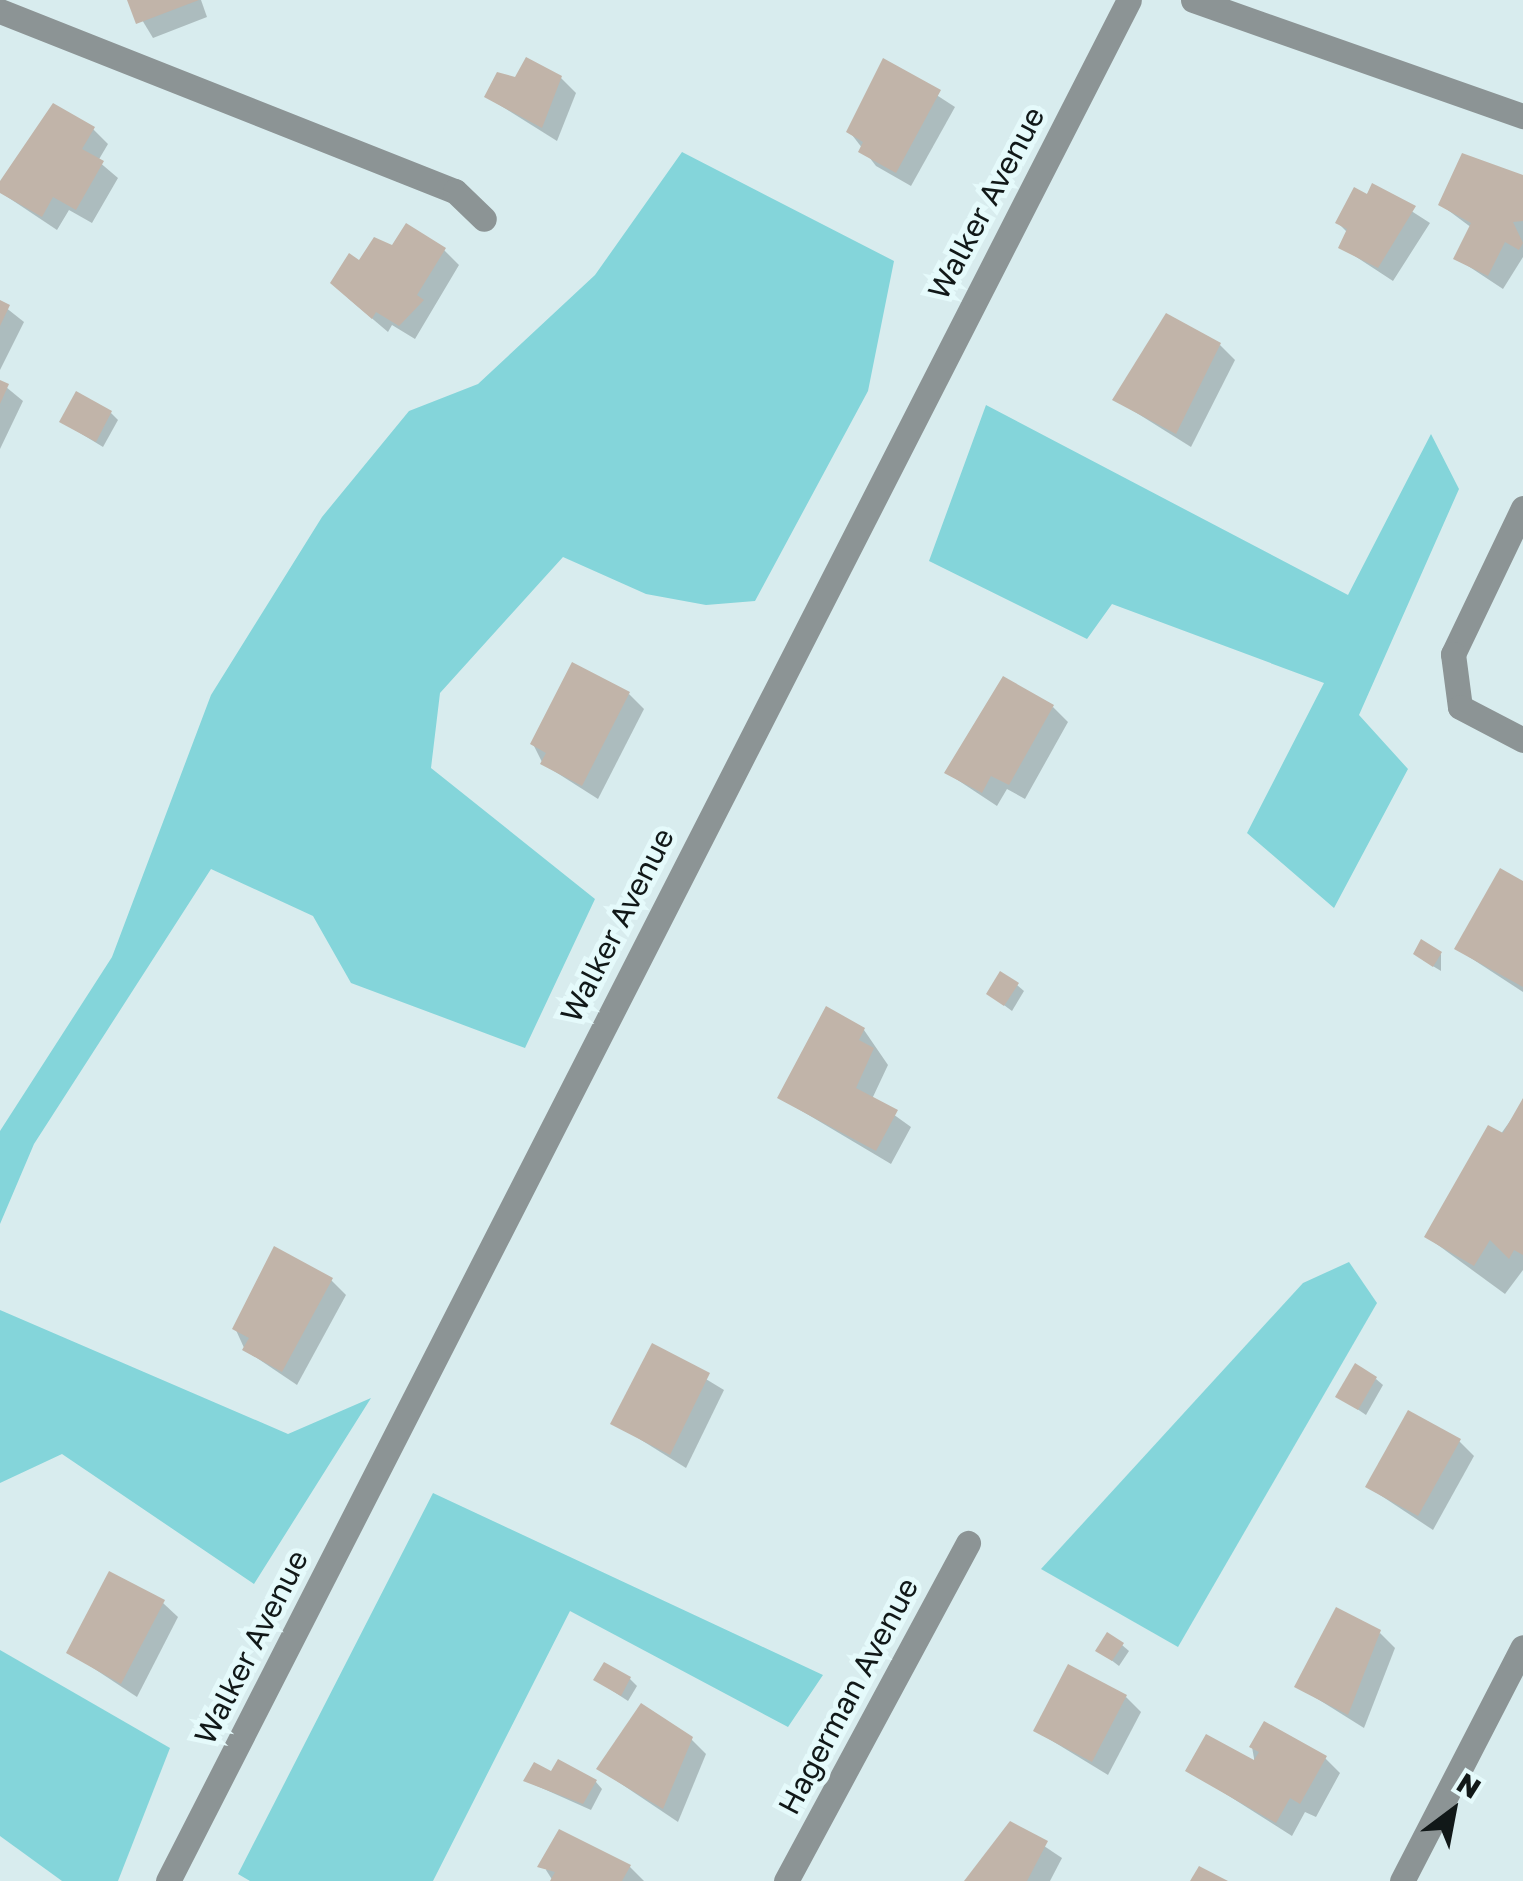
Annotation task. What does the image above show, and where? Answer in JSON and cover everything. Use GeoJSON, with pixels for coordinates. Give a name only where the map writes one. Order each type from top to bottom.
{"type":"FeatureCollection","features":[{"type":"Feature","properties":{"kind":"street","name":"Walker Avenue"},"geometry":{"type":"LineString","coordinates":[[168,1881],[1129,0]]}},
{"type":"Feature","properties":{"kind":"street"},"geometry":{"type":"LineString","coordinates":[[1193,0],[1523,116]]}},
{"type":"Feature","properties":{"kind":"street"},"geometry":{"type":"LineString","coordinates":[[0,11],[455,191],[484,219]]}},
{"type":"Feature","properties":{"kind":"street"},"geometry":{"type":"LineString","coordinates":[[1523,508],[1453,654],[1460,707],[1523,740]]}},
{"type":"Feature","properties":{"kind":"street","name":"Hagerman Avenue"},"geometry":{"type":"LineString","coordinates":[[786,1881],[968,1543]]}},
{"type":"Feature","properties":{"kind":"street"},"geometry":{"type":"LineString","coordinates":[[1402,1881],[1523,1646]]}},
{"type":"Feature","properties":{"kind":"shaded area"},"geometry":{"type":"Polygon","coordinates":[[[682,152],[894,261],[868,391],[755,601],[706,605],[646,594],[563,557],[440,693],[431,768],[595,899],[525,1048],[351,983],[313,916],[211,869],[34,1144],[0,1224],[0,1131],[112,957],[211,695],[322,517],[409,411],[478,384],[595,275],[682,152]]]}},
{"type":"Feature","properties":{"kind":"shaded area"},"geometry":{"type":"Polygon","coordinates":[[[986,405],[1348,595],[1431,434],[1459,489],[1359,715],[1408,769],[1334,908],[1247,833],[1324,683],[1112,604],[1087,639],[929,561],[986,405]]]}},
{"type":"Feature","properties":{"kind":"shaded area"},"geometry":{"type":"Polygon","coordinates":[[[1349,1262],[1377,1303],[1178,1647],[1041,1569],[1303,1283],[1349,1262]]]}},
{"type":"Feature","properties":{"kind":"shaded area"},"geometry":{"type":"Polygon","coordinates":[[[0,1310],[288,1434],[371,1398],[254,1584],[62,1454],[0,1483],[0,1310]]]}},
{"type":"Feature","properties":{"kind":"shaded area"},"geometry":{"type":"Polygon","coordinates":[[[433,1493],[823,1675],[788,1727],[570,1611],[433,1881],[250,1881],[238,1874],[433,1493]]]}},
{"type":"Feature","properties":{"kind":"shaded area"},"geometry":{"type":"Polygon","coordinates":[[[0,1650],[170,1748],[118,1881],[62,1881],[0,1836],[0,1650]]]}},
{"type":"Feature","properties":{"kind":"building"},"geometry":{"type":"Polygon","coordinates":[[[127,0],[199,0],[136,24],[127,0]]]}},
{"type":"Feature","properties":{"kind":"building"},"geometry":{"type":"Polygon","coordinates":[[[526,57],[562,76],[542,128],[484,97],[497,72],[515,77],[526,57]]]}},
{"type":"Feature","properties":{"kind":"building"},"geometry":{"type":"Polygon","coordinates":[[[883,58],[941,90],[896,173],[858,152],[863,142],[846,132],[883,58]]]}},
{"type":"Feature","properties":{"kind":"building"},"geometry":{"type":"Polygon","coordinates":[[[53,103],[95,127],[82,149],[104,161],[76,210],[53,197],[42,217],[0,193],[0,181],[53,103]]]}},
{"type":"Feature","properties":{"kind":"building"},"geometry":{"type":"Polygon","coordinates":[[[1462,153],[1523,175],[1523,221],[1513,222],[1523,243],[1519,250],[1505,242],[1488,276],[1453,259],[1471,223],[1438,205],[1462,153]]]}},
{"type":"Feature","properties":{"kind":"building"},"geometry":{"type":"Polygon","coordinates":[[[1372,183],[1416,206],[1378,268],[1338,248],[1347,229],[1335,223],[1354,187],[1367,194],[1372,183]]]}},
{"type":"Feature","properties":{"kind":"building"},"geometry":{"type":"Polygon","coordinates":[[[406,223],[446,248],[417,295],[424,300],[399,326],[376,312],[372,319],[330,283],[349,253],[359,260],[374,237],[392,245],[406,223]]]}},
{"type":"Feature","properties":{"kind":"building"},"geometry":{"type":"Polygon","coordinates":[[[0,300],[10,305],[0,326],[0,300]]]}},
{"type":"Feature","properties":{"kind":"building"},"geometry":{"type":"Polygon","coordinates":[[[1166,313],[1221,343],[1176,434],[1112,400],[1166,313]]]}},
{"type":"Feature","properties":{"kind":"building"},"geometry":{"type":"Polygon","coordinates":[[[0,380],[9,384],[0,404],[0,380]]]}},
{"type":"Feature","properties":{"kind":"building"},"geometry":{"type":"Polygon","coordinates":[[[76,391],[112,411],[96,442],[59,422],[76,391]]]}},
{"type":"Feature","properties":{"kind":"building"},"geometry":{"type":"Polygon","coordinates":[[[572,662],[630,692],[582,786],[540,764],[546,753],[530,744],[572,662]]]}},
{"type":"Feature","properties":{"kind":"building"},"geometry":{"type":"Polygon","coordinates":[[[1003,676],[1054,705],[1009,785],[991,776],[982,793],[944,773],[1003,676]]]}},
{"type":"Feature","properties":{"kind":"building"},"geometry":{"type":"Polygon","coordinates":[[[1500,868],[1523,881],[1523,987],[1454,949],[1500,868]]]}},
{"type":"Feature","properties":{"kind":"building"},"geometry":{"type":"Polygon","coordinates":[[[1421,939],[1442,952],[1433,967],[1413,954],[1421,939]]]}},
{"type":"Feature","properties":{"kind":"building"},"geometry":{"type":"Polygon","coordinates":[[[1000,971],[1019,983],[1004,1006],[986,994],[1000,971]]]}},
{"type":"Feature","properties":{"kind":"building"},"geometry":{"type":"Polygon","coordinates":[[[826,1006],[865,1028],[859,1040],[874,1048],[856,1088],[898,1110],[876,1151],[777,1098],[826,1006]]]}},
{"type":"Feature","properties":{"kind":"building"},"geometry":{"type":"Polygon","coordinates":[[[1523,1098],[1523,1255],[1514,1250],[1509,1259],[1490,1240],[1474,1266],[1424,1237],[1488,1125],[1503,1133],[1523,1098]]]}},
{"type":"Feature","properties":{"kind":"building"},"geometry":{"type":"Polygon","coordinates":[[[274,1246],[333,1278],[282,1372],[242,1350],[249,1338],[232,1329],[274,1246]]]}},
{"type":"Feature","properties":{"kind":"building"},"geometry":{"type":"Polygon","coordinates":[[[652,1343],[710,1373],[670,1455],[610,1424],[652,1343]]]}},
{"type":"Feature","properties":{"kind":"building"},"geometry":{"type":"Polygon","coordinates":[[[1355,1363],[1377,1377],[1358,1410],[1335,1397],[1355,1363]]]}},
{"type":"Feature","properties":{"kind":"building"},"geometry":{"type":"Polygon","coordinates":[[[1408,1410],[1461,1439],[1418,1516],[1365,1487],[1408,1410]]]}},
{"type":"Feature","properties":{"kind":"building"},"geometry":{"type":"Polygon","coordinates":[[[109,1571],[165,1600],[121,1684],[66,1653],[109,1571]]]}},
{"type":"Feature","properties":{"kind":"building"},"geometry":{"type":"Polygon","coordinates":[[[1336,1607],[1381,1630],[1348,1715],[1294,1687],[1336,1607]]]}},
{"type":"Feature","properties":{"kind":"building"},"geometry":{"type":"Polygon","coordinates":[[[1107,1632],[1124,1643],[1112,1661],[1095,1651],[1107,1632]]]}},
{"type":"Feature","properties":{"kind":"building"},"geometry":{"type":"Polygon","coordinates":[[[604,1662],[631,1677],[621,1696],[593,1680],[604,1662]]]}},
{"type":"Feature","properties":{"kind":"building"},"geometry":{"type":"Polygon","coordinates":[[[1068,1664],[1127,1695],[1092,1762],[1033,1731],[1068,1664]]]}},
{"type":"Feature","properties":{"kind":"building"},"geometry":{"type":"Polygon","coordinates":[[[641,1703],[693,1737],[663,1809],[596,1769],[641,1703]]]}},
{"type":"Feature","properties":{"kind":"building"},"geometry":{"type":"Polygon","coordinates":[[[1264,1721],[1327,1756],[1300,1804],[1290,1798],[1276,1823],[1185,1771],[1206,1734],[1254,1760],[1259,1752],[1249,1747],[1264,1721]]]}},
{"type":"Feature","properties":{"kind":"building"},"geometry":{"type":"Polygon","coordinates":[[[558,1759],[597,1780],[583,1804],[523,1781],[534,1762],[551,1771],[558,1759]]]}},
{"type":"Feature","properties":{"kind":"building"},"geometry":{"type":"Polygon","coordinates":[[[1010,1821],[1048,1841],[1027,1881],[964,1881],[1010,1821]]]}},
{"type":"Feature","properties":{"kind":"building"},"geometry":{"type":"Polygon","coordinates":[[[559,1829],[631,1865],[622,1881],[550,1881],[555,1872],[537,1867],[559,1829]]]}},
{"type":"Feature","properties":{"kind":"building"},"geometry":{"type":"Polygon","coordinates":[[[1199,1866],[1228,1881],[1190,1881],[1199,1866]]]}}]}
